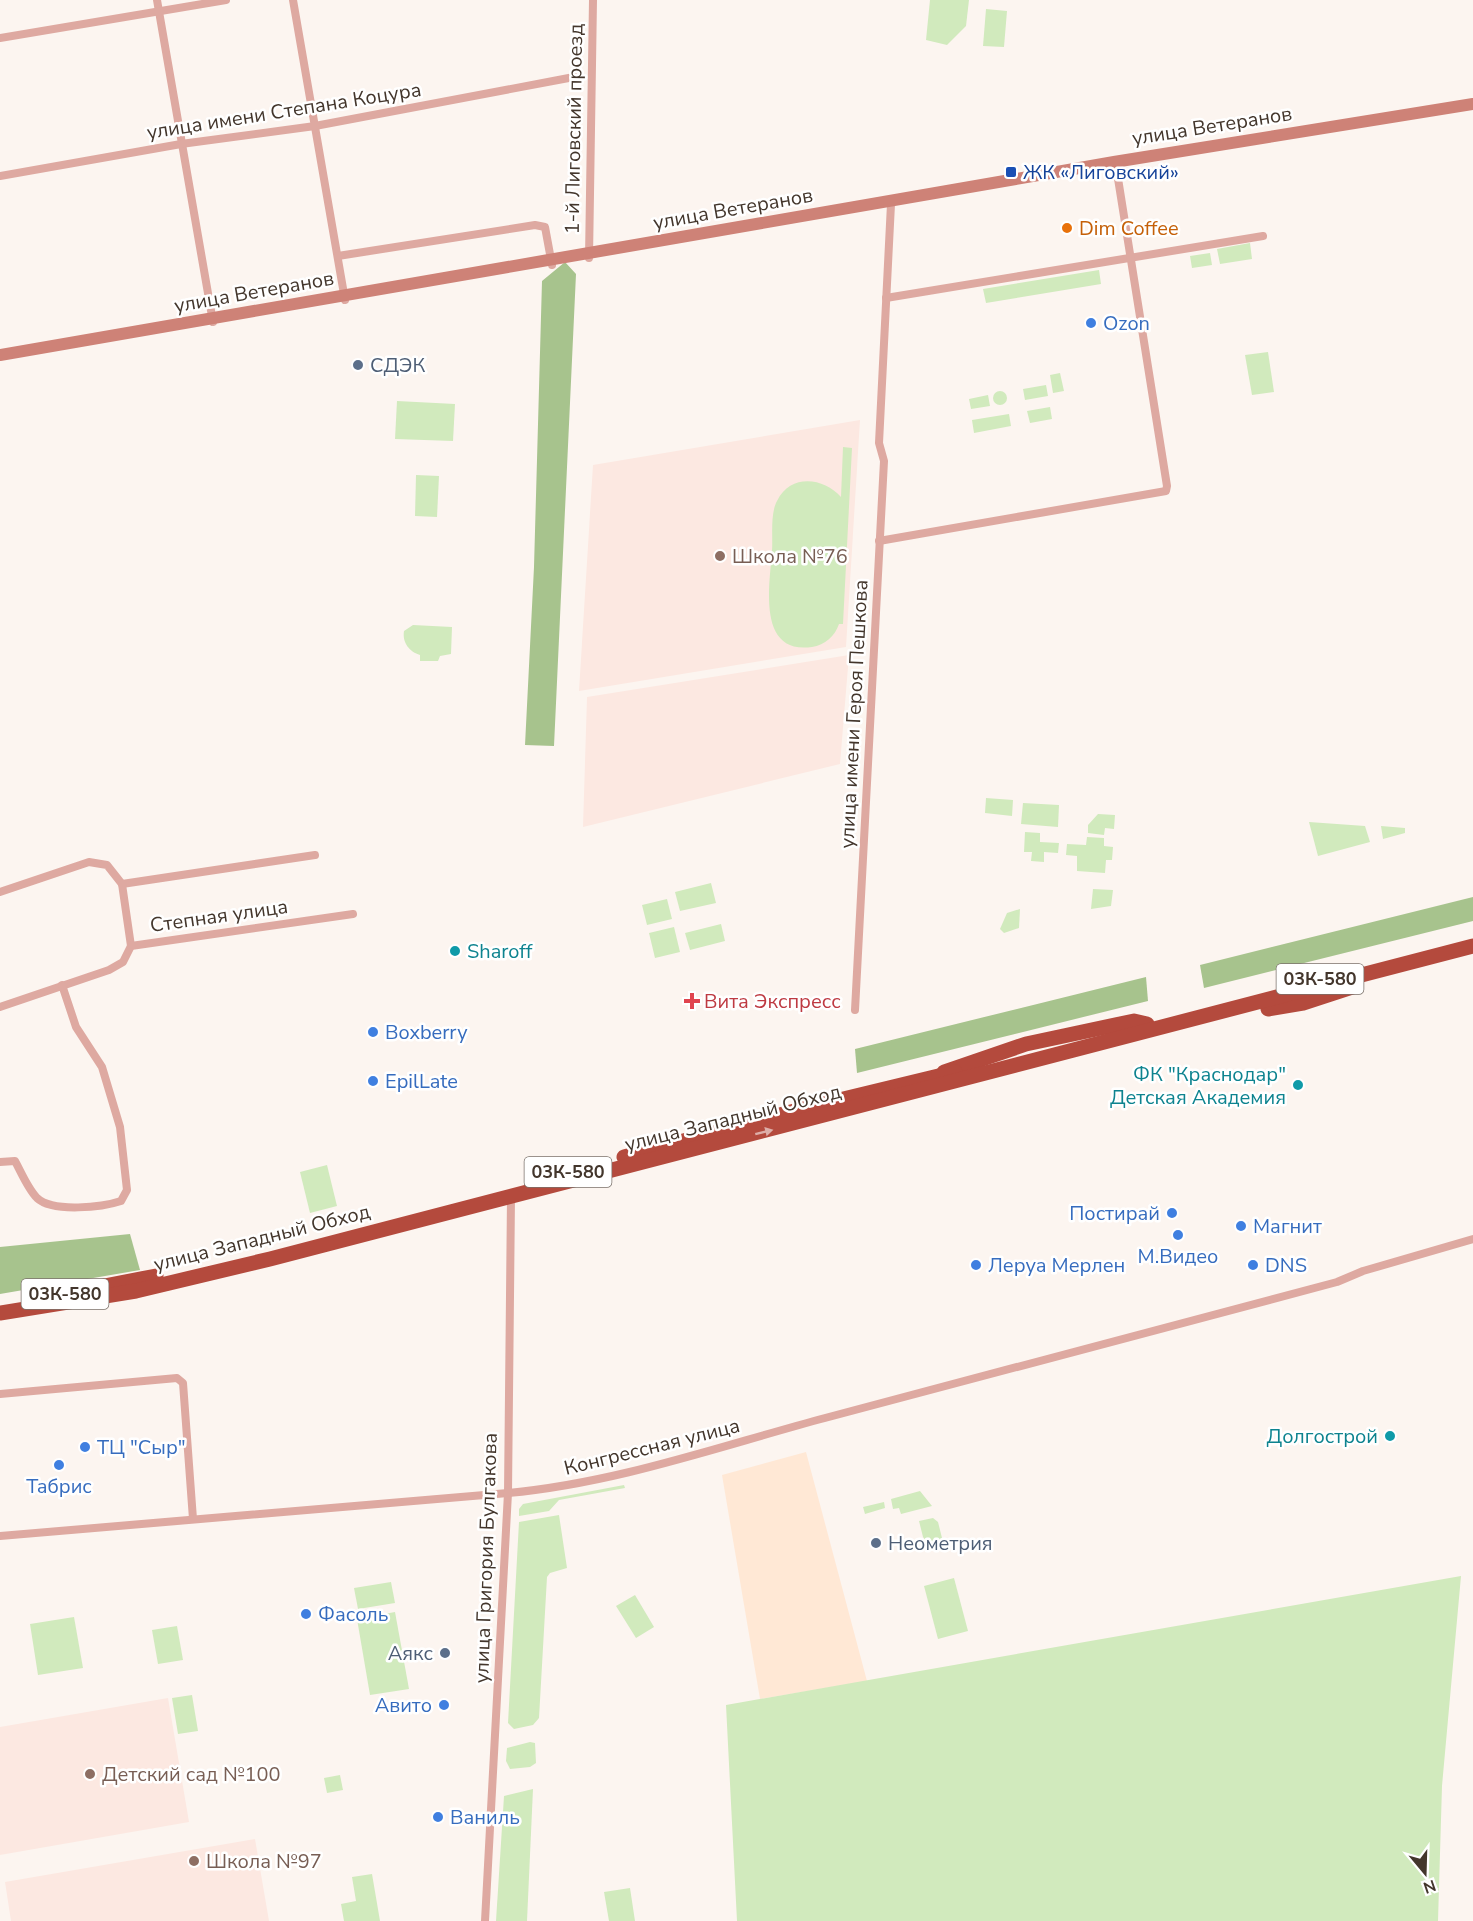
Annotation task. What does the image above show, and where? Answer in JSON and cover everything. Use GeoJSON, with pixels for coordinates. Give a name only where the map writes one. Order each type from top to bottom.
{"type":"FeatureCollection","features":[{"type":"Feature","properties":{"kind":"highway","name":"улица Западный Обход"},"geometry":{"type":"LineString","coordinates":[[0,1305],[154,1277],[314,1241],[802,1108],[1147,1024],[1473,939]]}},
{"type":"Feature","properties":{"kind":"highway","name":"улица Западный Обход"},"geometry":{"type":"LineString","coordinates":[[0,1313],[86,1301],[270,1259],[1473,946]]}},
{"type":"Feature","properties":{"kind":"street"},"geometry":{"type":"LineString","coordinates":[[157,0],[213,320]]}},
{"type":"Feature","properties":{"kind":"street"},"geometry":{"type":"LineString","coordinates":[[0,38],[226,0]]}},
{"type":"Feature","properties":{"kind":"street"},"geometry":{"type":"LineString","coordinates":[[293,0],[345,299]]}},
{"type":"Feature","properties":{"kind":"street","name":"1-й Лиговский проезд"},"geometry":{"type":"LineString","coordinates":[[588,256],[593,0]]}},
{"type":"Feature","properties":{"kind":"street","name":"улица имени Степана Коцура"},"geometry":{"type":"LineString","coordinates":[[0,176],[181,144],[315,126],[574,77]]}},
{"type":"Feature","properties":{"kind":"street","name":"улица Ветеранов"},"geometry":{"type":"LineString","coordinates":[[588,256],[1114,162],[1473,106]]}},
{"type":"Feature","properties":{"kind":"street","name":"улица Ветеранов"},"geometry":{"type":"LineString","coordinates":[[0,357],[345,299],[551,261],[1473,106]]}},
{"type":"Feature","properties":{"kind":"street"},"geometry":{"type":"LineString","coordinates":[[879,541],[1166,490],[1116,166]]}},
{"type":"Feature","properties":{"kind":"street","name":"улица имени Героя Пешкова"},"geometry":{"type":"LineString","coordinates":[[855,1010],[884,461],[879,443],[891,204]]}},
{"type":"Feature","properties":{"kind":"street"},"geometry":{"type":"LineString","coordinates":[[338,256],[536,225],[545,227],[551,261]]}},
{"type":"Feature","properties":{"kind":"street"},"geometry":{"type":"LineString","coordinates":[[886,298],[1263,236]]}},
{"type":"Feature","properties":{"kind":"street"},"geometry":{"type":"LineString","coordinates":[[122,884],[315,855]]}},
{"type":"Feature","properties":{"kind":"street"},"geometry":{"type":"LineString","coordinates":[[0,892],[89,862],[107,865],[122,884],[131,946]]}},
{"type":"Feature","properties":{"kind":"street","name":"Степная улица"},"geometry":{"type":"LineString","coordinates":[[0,1007],[109,970],[123,962],[131,946],[353,914]]}},
{"type":"Feature","properties":{"kind":"street"},"geometry":{"type":"LineString","coordinates":[[0,1162],[15,1161],[38,1199],[54,1206],[103,1206],[122,1201],[127,1190],[120,1127],[102,1067],[76,1027],[62,986]]}},
{"type":"Feature","properties":{"kind":"street","name":"улица Григория Булгакова"},"geometry":{"type":"LineString","coordinates":[[484,1921],[508,1493],[511,1197]]}},
{"type":"Feature","properties":{"kind":"street","name":"Конгрессная улица"},"geometry":{"type":"LineString","coordinates":[[0,1536],[508,1493],[584,1483],[627,1474],[825,1418],[1337,1282],[1363,1271],[1473,1239]]}},
{"type":"Feature","properties":{"kind":"street"},"geometry":{"type":"LineString","coordinates":[[0,1318],[86,1301]]}},
{"type":"Feature","properties":{"kind":"street"},"geometry":{"type":"LineString","coordinates":[[0,1394],[177,1378],[183,1383],[193,1519]]}},
{"type":"Feature","properties":{"kind":"shaded area","name":"Школа №76"},"geometry":{"type":"Polygon","coordinates":[[[860,420],[846,647],[579,691],[593,465],[860,420]]]}},
{"type":"Feature","properties":{"kind":"shaded area"},"geometry":{"type":"Polygon","coordinates":[[[849,655],[840,764],[583,827],[587,697],[849,655]]]}},
{"type":"Feature","properties":{"kind":"shaded area"},"geometry":{"type":"Polygon","coordinates":[[[806,1452],[867,1681],[760,1699],[722,1475],[806,1452]]]}},
{"type":"Feature","properties":{"kind":"shaded area","name":"Детский сад №100"},"geometry":{"type":"Polygon","coordinates":[[[168,1698],[189,1822],[0,1855],[0,1727],[168,1698]]]}},
{"type":"Feature","properties":{"kind":"shaded area","name":"Школа №97"},"geometry":{"type":"Polygon","coordinates":[[[255,1839],[269,1921],[11,1921],[5,1882],[255,1839]]]}},
{"type":"Feature","properties":{"kind":"green space"},"geometry":{"type":"Polygon","coordinates":[[[930,0],[969,0],[966,26],[947,45],[926,40],[930,0]]]}},
{"type":"Feature","properties":{"kind":"green space"},"geometry":{"type":"Polygon","coordinates":[[[986,9],[1007,11],[1004,47],[983,46],[986,9]]]}},
{"type":"Feature","properties":{"kind":"green space"},"geometry":{"type":"Polygon","coordinates":[[[1250,243],[1252,259],[1220,264],[1217,249],[1250,243]]]}},
{"type":"Feature","properties":{"kind":"green space"},"geometry":{"type":"Polygon","coordinates":[[[1210,253],[1212,265],[1192,268],[1190,256],[1210,253]]]}},
{"type":"Feature","properties":{"kind":"green space"},"geometry":{"type":"Polygon","coordinates":[[[565,262],[576,274],[554,746],[525,745],[534,567],[542,281],[565,262]]]}},
{"type":"Feature","properties":{"kind":"green space"},"geometry":{"type":"Polygon","coordinates":[[[1099,270],[1101,284],[986,303],[983,289],[1099,270]]]}},
{"type":"Feature","properties":{"kind":"green space"},"geometry":{"type":"Polygon","coordinates":[[[1268,352],[1274,392],[1252,395],[1245,355],[1268,352]]]}},
{"type":"Feature","properties":{"kind":"green space"},"geometry":{"type":"Polygon","coordinates":[[[1060,373],[1064,391],[1053,393],[1050,375],[1060,373]]]}},
{"type":"Feature","properties":{"kind":"green space"},"geometry":{"type":"Polygon","coordinates":[[[1046,385],[1048,396],[1025,400],[1023,389],[1046,385]]]}},
{"type":"Feature","properties":{"kind":"green space"},"geometry":{"type":"Polygon","coordinates":[[[1000,391],[1005,393],[1007,398],[1005,403],[1000,405],[995,403],[993,398],[995,393],[1000,391]]]}},
{"type":"Feature","properties":{"kind":"green space"},"geometry":{"type":"Polygon","coordinates":[[[988,395],[990,406],[971,409],[969,399],[988,395]]]}},
{"type":"Feature","properties":{"kind":"green space"},"geometry":{"type":"Polygon","coordinates":[[[397,401],[455,404],[453,441],[395,439],[397,401]]]}},
{"type":"Feature","properties":{"kind":"green space"},"geometry":{"type":"Polygon","coordinates":[[[1050,407],[1052,419],[1030,423],[1027,411],[1050,407]]]}},
{"type":"Feature","properties":{"kind":"green space"},"geometry":{"type":"Polygon","coordinates":[[[1009,414],[1011,426],[974,433],[972,420],[1009,414]]]}},
{"type":"Feature","properties":{"kind":"green space"},"geometry":{"type":"Polygon","coordinates":[[[843,447],[852,448],[843,624],[839,624],[832,636],[821,644],[812,647],[794,646],[782,640],[774,629],[770,614],[775,506],[783,492],[799,482],[808,481],[826,486],[841,497],[843,447]]]}},
{"type":"Feature","properties":{"kind":"green space"},"geometry":{"type":"Polygon","coordinates":[[[416,475],[439,476],[437,517],[415,516],[416,475]]]}},
{"type":"Feature","properties":{"kind":"green space"},"geometry":{"type":"Polygon","coordinates":[[[413,625],[452,627],[451,654],[440,656],[438,661],[420,661],[420,655],[410,649],[404,639],[404,631],[413,625]]]}},
{"type":"Feature","properties":{"kind":"green space"},"geometry":{"type":"Polygon","coordinates":[[[986,798],[1013,800],[1012,816],[985,813],[986,798]]]}},
{"type":"Feature","properties":{"kind":"green space"},"geometry":{"type":"Polygon","coordinates":[[[1023,803],[1059,805],[1058,827],[1021,824],[1023,803]]]}},
{"type":"Feature","properties":{"kind":"green space"},"geometry":{"type":"Polygon","coordinates":[[[1098,814],[1115,815],[1114,829],[1105,828],[1104,835],[1088,833],[1088,825],[1098,814]]]}},
{"type":"Feature","properties":{"kind":"green space"},"geometry":{"type":"Polygon","coordinates":[[[1309,822],[1365,826],[1370,842],[1318,856],[1309,822]]]}},
{"type":"Feature","properties":{"kind":"green space"},"geometry":{"type":"Polygon","coordinates":[[[1381,826],[1405,828],[1405,833],[1383,839],[1381,826]]]}},
{"type":"Feature","properties":{"kind":"green space"},"geometry":{"type":"Polygon","coordinates":[[[1025,832],[1040,833],[1040,842],[1059,843],[1058,853],[1044,852],[1044,862],[1031,861],[1032,852],[1024,852],[1025,832]]]}},
{"type":"Feature","properties":{"kind":"green space"},"geometry":{"type":"Polygon","coordinates":[[[1087,837],[1104,838],[1104,846],[1113,847],[1112,860],[1106,860],[1105,873],[1077,871],[1077,856],[1066,855],[1067,844],[1086,845],[1087,837]]]}},
{"type":"Feature","properties":{"kind":"green space"},"geometry":{"type":"Polygon","coordinates":[[[711,883],[716,903],[680,911],[675,892],[711,883]]]}},
{"type":"Feature","properties":{"kind":"green space"},"geometry":{"type":"Polygon","coordinates":[[[1093,889],[1113,890],[1111,906],[1091,909],[1093,889]]]}},
{"type":"Feature","properties":{"kind":"green space"},"geometry":{"type":"Polygon","coordinates":[[[1473,897],[1473,921],[1204,988],[1200,965],[1473,897]]]}},
{"type":"Feature","properties":{"kind":"green space"},"geometry":{"type":"Polygon","coordinates":[[[667,899],[672,919],[647,925],[642,905],[667,899]]]}},
{"type":"Feature","properties":{"kind":"green space"},"geometry":{"type":"Polygon","coordinates":[[[1020,909],[1019,928],[1004,933],[1000,929],[1007,913],[1020,909]]]}},
{"type":"Feature","properties":{"kind":"green space"},"geometry":{"type":"Polygon","coordinates":[[[721,924],[725,941],[690,950],[685,933],[721,924]]]}},
{"type":"Feature","properties":{"kind":"green space"},"geometry":{"type":"Polygon","coordinates":[[[674,927],[680,952],[655,958],[649,933],[674,927]]]}},
{"type":"Feature","properties":{"kind":"green space"},"geometry":{"type":"Polygon","coordinates":[[[1146,977],[1148,1001],[857,1073],[855,1049],[1146,977]]]}},
{"type":"Feature","properties":{"kind":"green space"},"geometry":{"type":"Polygon","coordinates":[[[327,1165],[337,1206],[310,1213],[300,1172],[327,1165]]]}},
{"type":"Feature","properties":{"kind":"green space"},"geometry":{"type":"Polygon","coordinates":[[[130,1234],[140,1270],[0,1294],[0,1247],[130,1234]]]}},
{"type":"Feature","properties":{"kind":"green space"},"geometry":{"type":"Polygon","coordinates":[[[624,1485],[625,1488],[559,1500],[549,1511],[519,1516],[519,1509],[523,1504],[624,1485]]]}},
{"type":"Feature","properties":{"kind":"green space"},"geometry":{"type":"Polygon","coordinates":[[[920,1491],[932,1506],[901,1514],[899,1508],[893,1509],[891,1499],[920,1491]]]}},
{"type":"Feature","properties":{"kind":"green space"},"geometry":{"type":"Polygon","coordinates":[[[884,1502],[885,1508],[865,1514],[863,1507],[884,1502]]]}},
{"type":"Feature","properties":{"kind":"green space"},"geometry":{"type":"Polygon","coordinates":[[[559,1515],[567,1568],[550,1573],[547,1577],[539,1718],[533,1725],[514,1729],[508,1723],[519,1522],[559,1515]]]}},
{"type":"Feature","properties":{"kind":"green space"},"geometry":{"type":"Polygon","coordinates":[[[933,1518],[938,1522],[943,1542],[932,1549],[923,1537],[919,1521],[933,1518]]]}},
{"type":"Feature","properties":{"kind":"green space"},"geometry":{"type":"Polygon","coordinates":[[[1461,1576],[1442,1786],[1438,1921],[737,1921],[726,1705],[1461,1576]]]}},
{"type":"Feature","properties":{"kind":"green space"},"geometry":{"type":"Polygon","coordinates":[[[954,1578],[968,1631],[938,1639],[924,1586],[954,1578]]]}},
{"type":"Feature","properties":{"kind":"green space"},"geometry":{"type":"Polygon","coordinates":[[[391,1582],[395,1603],[358,1609],[354,1588],[391,1582]]]}},
{"type":"Feature","properties":{"kind":"green space"},"geometry":{"type":"Polygon","coordinates":[[[635,1595],[654,1627],[636,1638],[616,1606],[635,1595]]]}},
{"type":"Feature","properties":{"kind":"green space"},"geometry":{"type":"Polygon","coordinates":[[[395,1612],[409,1689],[370,1695],[357,1619],[395,1612]]]}},
{"type":"Feature","properties":{"kind":"green space"},"geometry":{"type":"Polygon","coordinates":[[[74,1617],[83,1668],[38,1675],[30,1624],[74,1617]]]}},
{"type":"Feature","properties":{"kind":"green space"},"geometry":{"type":"Polygon","coordinates":[[[177,1626],[183,1660],[158,1664],[152,1630],[177,1626]]]}},
{"type":"Feature","properties":{"kind":"green space"},"geometry":{"type":"Polygon","coordinates":[[[192,1695],[198,1731],[178,1734],[172,1698],[192,1695]]]}},
{"type":"Feature","properties":{"kind":"green space"},"geometry":{"type":"Polygon","coordinates":[[[530,1742],[535,1743],[536,1763],[530,1767],[510,1769],[506,1761],[507,1748],[530,1742]]]}},
{"type":"Feature","properties":{"kind":"green space"},"geometry":{"type":"Polygon","coordinates":[[[340,1775],[343,1790],[327,1793],[324,1778],[340,1775]]]}},
{"type":"Feature","properties":{"kind":"green space"},"geometry":{"type":"Polygon","coordinates":[[[533,1789],[527,1921],[496,1921],[504,1796],[533,1789]]]}},
{"type":"Feature","properties":{"kind":"green space"},"geometry":{"type":"Polygon","coordinates":[[[372,1874],[380,1921],[344,1921],[341,1904],[356,1901],[352,1877],[372,1874]]]}},
{"type":"Feature","properties":{"kind":"green space"},"geometry":{"type":"Polygon","coordinates":[[[630,1888],[635,1921],[609,1921],[604,1892],[630,1888]]]}},
{"type":"Feature","properties":{"kind":"place","name":"ЖК «Лиговский»"},"geometry":{"type":"Point","coordinates":[1011,172]}},
{"type":"Feature","properties":{"kind":"place","name":"Dim Coffee"},"geometry":{"type":"Point","coordinates":[1067,228]}},
{"type":"Feature","properties":{"kind":"place","name":"Ozon"},"geometry":{"type":"Point","coordinates":[1091,323]}},
{"type":"Feature","properties":{"kind":"place","name":"СДЭК"},"geometry":{"type":"Point","coordinates":[358,365]}},
{"type":"Feature","properties":{"kind":"place","name":"Школа №76"},"geometry":{"type":"Point","coordinates":[720,556]}},
{"type":"Feature","properties":{"kind":"place","name":"Sharoff"},"geometry":{"type":"Point","coordinates":[455,951]}},
{"type":"Feature","properties":{"kind":"place","name":"Вита Экспресс"},"geometry":{"type":"Point","coordinates":[692,1001]}},
{"type":"Feature","properties":{"kind":"place","name":"Boxberry"},"geometry":{"type":"Point","coordinates":[373,1032]}},
{"type":"Feature","properties":{"kind":"place","name":"EpilLate"},"geometry":{"type":"Point","coordinates":[373,1081]}},
{"type":"Feature","properties":{"kind":"place","name":"ФК \"Краснодар\" Детская Академия"},"geometry":{"type":"Point","coordinates":[1298,1085]}},
{"type":"Feature","properties":{"kind":"place","name":"Постирай"},"geometry":{"type":"Point","coordinates":[1172,1213]}},
{"type":"Feature","properties":{"kind":"place","name":"Магнит"},"geometry":{"type":"Point","coordinates":[1241,1226]}},
{"type":"Feature","properties":{"kind":"place","name":"М.Видео"},"geometry":{"type":"Point","coordinates":[1178,1235]}},
{"type":"Feature","properties":{"kind":"place","name":"Леруа Мерлен"},"geometry":{"type":"Point","coordinates":[976,1265]}},
{"type":"Feature","properties":{"kind":"place","name":"DNS"},"geometry":{"type":"Point","coordinates":[1253,1265]}},
{"type":"Feature","properties":{"kind":"place","name":"Долгострой"},"geometry":{"type":"Point","coordinates":[1390,1436]}},
{"type":"Feature","properties":{"kind":"place","name":"ТЦ \"Сыр\""},"geometry":{"type":"Point","coordinates":[85,1447]}},
{"type":"Feature","properties":{"kind":"place","name":"Табрис"},"geometry":{"type":"Point","coordinates":[59,1465]}},
{"type":"Feature","properties":{"kind":"place","name":"Неометрия"},"geometry":{"type":"Point","coordinates":[876,1543]}},
{"type":"Feature","properties":{"kind":"place","name":"Фасоль"},"geometry":{"type":"Point","coordinates":[306,1614]}},
{"type":"Feature","properties":{"kind":"place","name":"Аякс"},"geometry":{"type":"Point","coordinates":[445,1653]}},
{"type":"Feature","properties":{"kind":"place","name":"Авито"},"geometry":{"type":"Point","coordinates":[444,1705]}},
{"type":"Feature","properties":{"kind":"place","name":"Детский сад №100"},"geometry":{"type":"Point","coordinates":[90,1774]}},
{"type":"Feature","properties":{"kind":"place","name":"Ваниль"},"geometry":{"type":"Point","coordinates":[438,1817]}},
{"type":"Feature","properties":{"kind":"place","name":"Школа №97"},"geometry":{"type":"Point","coordinates":[194,1861]}}]}
